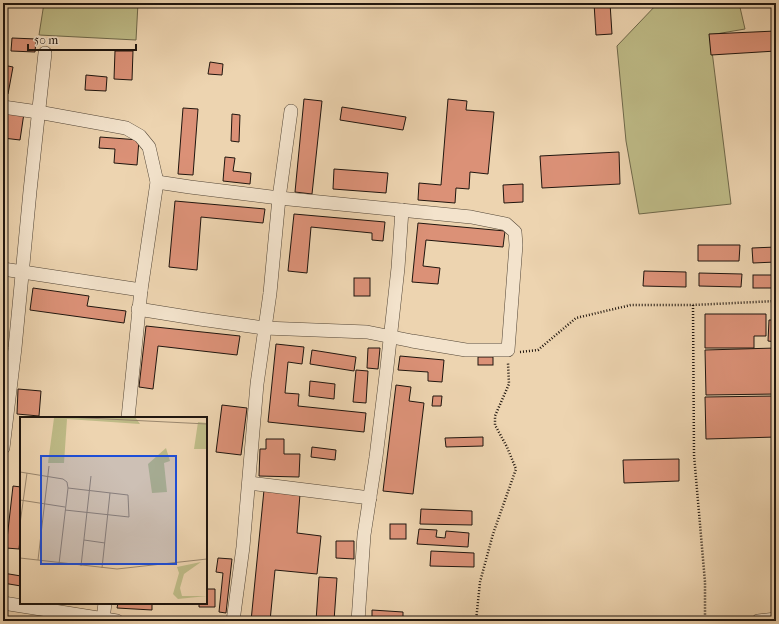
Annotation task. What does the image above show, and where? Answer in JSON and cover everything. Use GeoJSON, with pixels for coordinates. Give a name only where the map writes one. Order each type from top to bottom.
{"type":"FeatureCollection","features":[{"type":"Feature","properties":{"kind":"street"},"geometry":{"type":"LineString","coordinates":[[3,448],[15,348],[45,53]]}},
{"type":"Feature","properties":{"kind":"street"},"geometry":{"type":"LineString","coordinates":[[3,107],[126,128],[140,136],[148,147],[157,182],[138,308],[128,417]]}},
{"type":"Feature","properties":{"kind":"street"},"geometry":{"type":"LineString","coordinates":[[233,621],[243,547],[257,384],[270,293],[279,198],[291,111]]}},
{"type":"Feature","properties":{"kind":"street"},"geometry":{"type":"LineString","coordinates":[[138,308],[264,328],[367,332],[466,350],[508,350],[516,246],[515,232],[506,224],[472,217],[279,198],[157,182]]}},
{"type":"Feature","properties":{"kind":"street"},"geometry":{"type":"LineString","coordinates":[[358,621],[364,535],[388,367],[402,210]]}},
{"type":"Feature","properties":{"kind":"street"},"geometry":{"type":"LineString","coordinates":[[3,269],[141,290]]}},
{"type":"Feature","properties":{"kind":"street"},"geometry":{"type":"LineString","coordinates":[[249,483],[370,498]]}},
{"type":"Feature","properties":{"kind":"street"},"geometry":{"type":"LineString","coordinates":[[3,603],[117,621]]}},
{"type":"Feature","properties":{"kind":"street"},"geometry":{"type":"LineString","coordinates":[[103,619],[105,604]]}},
{"type":"Feature","properties":{"kind":"street"},"geometry":{"type":"LineString","coordinates":[[758,621],[776,619]]}},
{"type":"Feature","properties":{"kind":"path"},"geometry":{"type":"LineString","coordinates":[[476,621],[480,582],[489,548],[516,469],[507,447],[495,425],[494,416],[508,384],[508,350],[519,352],[538,350],[576,318],[631,305],[693,305],[776,301]]}},
{"type":"Feature","properties":{"kind":"path"},"geometry":{"type":"LineString","coordinates":[[693,305],[694,455],[705,582],[705,621]]}},
{"type":"Feature","properties":{"kind":"shaded area"},"geometry":{"type":"Polygon","coordinates":[[[44,3],[138,3],[136,40],[39,35],[44,3]]]}},
{"type":"Feature","properties":{"kind":"shaded area"},"geometry":{"type":"Polygon","coordinates":[[[658,3],[739,3],[745,29],[710,35],[731,204],[639,214],[626,141],[617,46],[658,3]]]}},
{"type":"Feature","properties":{"kind":"building"},"geometry":{"type":"Polygon","coordinates":[[[594,3],[610,3],[612,34],[596,35],[594,3]]]}},
{"type":"Feature","properties":{"kind":"building"},"geometry":{"type":"Polygon","coordinates":[[[776,31],[776,51],[711,55],[709,34],[776,31]]]}},
{"type":"Feature","properties":{"kind":"building"},"geometry":{"type":"Polygon","coordinates":[[[12,38],[36,39],[35,52],[11,51],[12,38]]]}},
{"type":"Feature","properties":{"kind":"building"},"geometry":{"type":"Polygon","coordinates":[[[115,51],[133,51],[132,80],[114,79],[115,51]]]}},
{"type":"Feature","properties":{"kind":"building"},"geometry":{"type":"Polygon","coordinates":[[[210,62],[223,64],[222,75],[208,74],[210,62]]]}},
{"type":"Feature","properties":{"kind":"building"},"geometry":{"type":"Polygon","coordinates":[[[3,65],[13,67],[8,94],[3,93],[3,65]]]}},
{"type":"Feature","properties":{"kind":"building"},"geometry":{"type":"Polygon","coordinates":[[[86,75],[107,77],[106,91],[85,90],[86,75]]]}},
{"type":"Feature","properties":{"kind":"building"},"geometry":{"type":"Polygon","coordinates":[[[304,99],[322,101],[312,194],[295,192],[304,99]]]}},
{"type":"Feature","properties":{"kind":"building"},"geometry":{"type":"Polygon","coordinates":[[[448,99],[467,101],[466,110],[494,112],[488,174],[470,172],[469,189],[456,188],[455,203],[418,200],[419,183],[441,185],[448,99]]]}},
{"type":"Feature","properties":{"kind":"building"},"geometry":{"type":"Polygon","coordinates":[[[342,107],[406,117],[403,130],[340,120],[342,107]]]}},
{"type":"Feature","properties":{"kind":"building"},"geometry":{"type":"Polygon","coordinates":[[[183,108],[198,109],[193,175],[178,174],[183,108]]]}},
{"type":"Feature","properties":{"kind":"building"},"geometry":{"type":"Polygon","coordinates":[[[3,110],[24,113],[20,140],[3,138],[3,110]]]}},
{"type":"Feature","properties":{"kind":"building"},"geometry":{"type":"Polygon","coordinates":[[[232,114],[240,115],[239,142],[231,141],[232,114]]]}},
{"type":"Feature","properties":{"kind":"building"},"geometry":{"type":"Polygon","coordinates":[[[100,137],[139,140],[137,165],[114,163],[115,149],[99,148],[100,137]]]}},
{"type":"Feature","properties":{"kind":"building"},"geometry":{"type":"Polygon","coordinates":[[[619,152],[620,184],[542,188],[540,156],[619,152]]]}},
{"type":"Feature","properties":{"kind":"building"},"geometry":{"type":"Polygon","coordinates":[[[225,157],[235,158],[233,171],[251,173],[250,184],[223,181],[225,157]]]}},
{"type":"Feature","properties":{"kind":"building"},"geometry":{"type":"Polygon","coordinates":[[[334,169],[388,173],[386,193],[333,189],[334,169]]]}},
{"type":"Feature","properties":{"kind":"building"},"geometry":{"type":"Polygon","coordinates":[[[523,184],[523,202],[504,203],[503,185],[523,184]]]}},
{"type":"Feature","properties":{"kind":"building"},"geometry":{"type":"Polygon","coordinates":[[[175,201],[265,209],[263,223],[201,217],[197,270],[169,267],[175,201]]]}},
{"type":"Feature","properties":{"kind":"building"},"geometry":{"type":"Polygon","coordinates":[[[294,214],[385,222],[383,241],[372,240],[372,233],[311,227],[307,273],[288,271],[294,214]]]}},
{"type":"Feature","properties":{"kind":"building"},"geometry":{"type":"Polygon","coordinates":[[[418,223],[505,231],[503,247],[426,240],[423,266],[440,268],[438,284],[412,282],[418,223]]]}},
{"type":"Feature","properties":{"kind":"building"},"geometry":{"type":"Polygon","coordinates":[[[698,245],[740,245],[739,261],[698,261],[698,245]]]}},
{"type":"Feature","properties":{"kind":"building"},"geometry":{"type":"Polygon","coordinates":[[[776,247],[776,262],[753,263],[752,248],[776,247]]]}},
{"type":"Feature","properties":{"kind":"building"},"geometry":{"type":"Polygon","coordinates":[[[644,271],[686,272],[686,287],[643,286],[644,271]]]}},
{"type":"Feature","properties":{"kind":"building"},"geometry":{"type":"Polygon","coordinates":[[[699,273],[742,274],[741,287],[699,286],[699,273]]]}},
{"type":"Feature","properties":{"kind":"building"},"geometry":{"type":"Polygon","coordinates":[[[753,275],[776,275],[776,288],[753,288],[753,275]]]}},
{"type":"Feature","properties":{"kind":"building"},"geometry":{"type":"Polygon","coordinates":[[[354,278],[370,278],[370,296],[354,296],[354,278]]]}},
{"type":"Feature","properties":{"kind":"building"},"geometry":{"type":"Polygon","coordinates":[[[33,288],[89,296],[87,306],[126,311],[124,323],[30,310],[33,288]]]}},
{"type":"Feature","properties":{"kind":"building"},"geometry":{"type":"Polygon","coordinates":[[[705,314],[766,314],[766,336],[754,336],[754,348],[705,348],[705,314]]]}},
{"type":"Feature","properties":{"kind":"building"},"geometry":{"type":"Polygon","coordinates":[[[769,320],[776,320],[776,342],[768,341],[769,320]]]}},
{"type":"Feature","properties":{"kind":"building"},"geometry":{"type":"Polygon","coordinates":[[[146,326],[240,336],[237,355],[158,346],[153,389],[139,387],[146,326]]]}},
{"type":"Feature","properties":{"kind":"building"},"geometry":{"type":"Polygon","coordinates":[[[276,344],[304,347],[302,364],[288,362],[285,393],[299,394],[298,406],[366,413],[364,432],[268,422],[276,344]]]}},
{"type":"Feature","properties":{"kind":"building"},"geometry":{"type":"Polygon","coordinates":[[[368,348],[380,348],[378,369],[367,368],[368,348]]]}},
{"type":"Feature","properties":{"kind":"building"},"geometry":{"type":"Polygon","coordinates":[[[776,348],[776,394],[706,395],[705,350],[776,348]]]}},
{"type":"Feature","properties":{"kind":"building"},"geometry":{"type":"Polygon","coordinates":[[[312,350],[356,357],[354,371],[310,364],[312,350]]]}},
{"type":"Feature","properties":{"kind":"building"},"geometry":{"type":"Polygon","coordinates":[[[400,356],[444,360],[442,382],[428,381],[428,372],[398,370],[400,356]]]}},
{"type":"Feature","properties":{"kind":"building"},"geometry":{"type":"Polygon","coordinates":[[[478,357],[493,357],[493,365],[478,365],[478,357]]]}},
{"type":"Feature","properties":{"kind":"building"},"geometry":{"type":"Polygon","coordinates":[[[356,370],[368,371],[366,403],[353,402],[356,370]]]}},
{"type":"Feature","properties":{"kind":"building"},"geometry":{"type":"Polygon","coordinates":[[[310,381],[335,384],[334,399],[309,396],[310,381]]]}},
{"type":"Feature","properties":{"kind":"building"},"geometry":{"type":"Polygon","coordinates":[[[396,385],[411,387],[409,401],[424,403],[413,494],[383,491],[396,385]]]}},
{"type":"Feature","properties":{"kind":"building"},"geometry":{"type":"Polygon","coordinates":[[[18,389],[41,391],[39,416],[17,414],[18,389]]]}},
{"type":"Feature","properties":{"kind":"building"},"geometry":{"type":"Polygon","coordinates":[[[433,396],[442,396],[441,406],[432,406],[433,396]]]}},
{"type":"Feature","properties":{"kind":"building"},"geometry":{"type":"Polygon","coordinates":[[[776,396],[776,437],[706,439],[705,397],[776,396]]]}},
{"type":"Feature","properties":{"kind":"building"},"geometry":{"type":"Polygon","coordinates":[[[222,405],[247,408],[241,455],[216,452],[222,405]]]}},
{"type":"Feature","properties":{"kind":"building"},"geometry":{"type":"Polygon","coordinates":[[[483,437],[483,446],[446,447],[445,438],[483,437]]]}},
{"type":"Feature","properties":{"kind":"building"},"geometry":{"type":"Polygon","coordinates":[[[266,439],[284,439],[284,454],[300,454],[299,477],[259,476],[260,449],[266,449],[266,439]]]}},
{"type":"Feature","properties":{"kind":"building"},"geometry":{"type":"Polygon","coordinates":[[[312,447],[336,450],[335,460],[311,457],[312,447]]]}},
{"type":"Feature","properties":{"kind":"building"},"geometry":{"type":"Polygon","coordinates":[[[679,459],[679,481],[624,483],[623,460],[679,459]]]}},
{"type":"Feature","properties":{"kind":"building"},"geometry":{"type":"Polygon","coordinates":[[[13,486],[20,487],[19,549],[6,548],[13,486]]]}},
{"type":"Feature","properties":{"kind":"building"},"geometry":{"type":"Polygon","coordinates":[[[264,490],[300,494],[297,533],[321,536],[317,574],[275,570],[270,621],[251,621],[264,490]]]}},
{"type":"Feature","properties":{"kind":"building"},"geometry":{"type":"Polygon","coordinates":[[[421,509],[472,511],[472,525],[420,524],[421,509]]]}},
{"type":"Feature","properties":{"kind":"building"},"geometry":{"type":"Polygon","coordinates":[[[390,524],[406,524],[406,539],[390,539],[390,524]]]}},
{"type":"Feature","properties":{"kind":"building"},"geometry":{"type":"Polygon","coordinates":[[[419,529],[437,530],[436,537],[445,538],[446,531],[469,533],[468,547],[417,544],[419,529]]]}},
{"type":"Feature","properties":{"kind":"building"},"geometry":{"type":"Polygon","coordinates":[[[336,541],[354,541],[354,559],[336,558],[336,541]]]}},
{"type":"Feature","properties":{"kind":"building"},"geometry":{"type":"Polygon","coordinates":[[[431,551],[474,553],[474,567],[430,566],[431,551]]]}},
{"type":"Feature","properties":{"kind":"building"},"geometry":{"type":"Polygon","coordinates":[[[218,558],[232,559],[226,613],[219,612],[223,573],[216,572],[218,558]]]}},
{"type":"Feature","properties":{"kind":"building"},"geometry":{"type":"Polygon","coordinates":[[[3,573],[20,576],[20,586],[3,583],[3,573]]]}},
{"type":"Feature","properties":{"kind":"building"},"geometry":{"type":"Polygon","coordinates":[[[319,577],[337,578],[334,621],[316,621],[319,577]]]}},
{"type":"Feature","properties":{"kind":"building"},"geometry":{"type":"Polygon","coordinates":[[[207,589],[215,589],[215,607],[199,607],[199,604],[207,604],[207,589]]]}},
{"type":"Feature","properties":{"kind":"building"},"geometry":{"type":"Polygon","coordinates":[[[118,604],[152,604],[152,610],[117,608],[118,604]]]}},
{"type":"Feature","properties":{"kind":"building"},"geometry":{"type":"Polygon","coordinates":[[[372,610],[403,612],[403,621],[372,621],[372,610]]]}}]}
